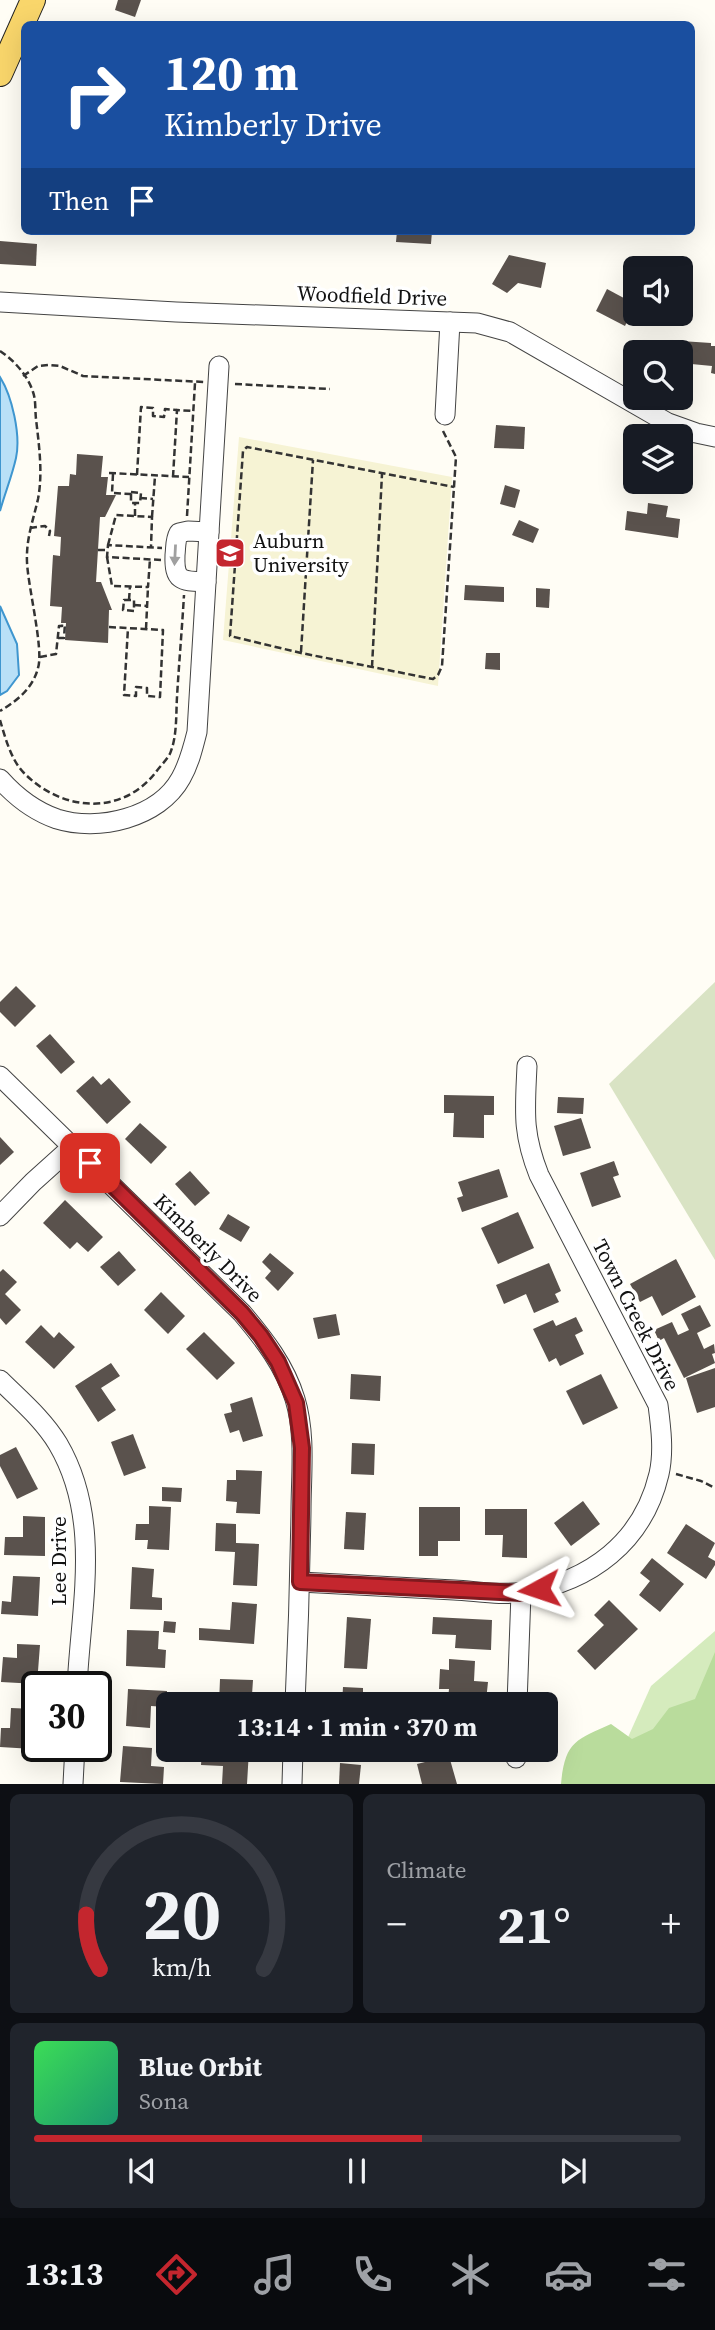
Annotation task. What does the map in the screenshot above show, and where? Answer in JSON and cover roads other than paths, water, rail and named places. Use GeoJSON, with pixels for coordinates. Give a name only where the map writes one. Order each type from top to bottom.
{"type":"FeatureCollection","features":[{"type":"Feature","properties":{"kind":"main road"},"geometry":{"type":"LineString","coordinates":[[24,21],[33,0]]}},
{"type":"Feature","properties":{"kind":"main road"},"geometry":{"type":"LineString","coordinates":[[0,74],[21,27]]}},
{"type":"Feature","properties":{"kind":"street","name":"Woodfield Drive"},"geometry":{"type":"LineString","coordinates":[[0,302],[176,312],[477,323],[510,332],[668,423],[715,437]]}},
{"type":"Feature","properties":{"kind":"street"},"geometry":{"type":"LineString","coordinates":[[445,415],[450,322]]}},
{"type":"Feature","properties":{"kind":"street"},"geometry":{"type":"LineString","coordinates":[[0,779],[13,794],[35,810],[59,820],[88,823],[112,822],[143,811],[161,802],[180,780],[197,732],[218,374]]}},
{"type":"Feature","properties":{"kind":"street"},"geometry":{"type":"LineString","coordinates":[[206,582],[186,581],[177,577],[174,571],[176,539],[179,533],[209,532]]}},
{"type":"Feature","properties":{"kind":"street","name":"Town Creek Drive"},"geometry":{"type":"LineString","coordinates":[[300,1582],[521,1593],[558,1585],[595,1568],[625,1542],[644,1514],[659,1474],[662,1437],[658,1405],[539,1175],[528,1147],[524,1120],[527,1066]]}},
{"type":"Feature","properties":{"kind":"street","name":"Kimberly Drive"},"geometry":{"type":"LineString","coordinates":[[0,1076],[242,1313],[278,1362],[296,1403],[301,1433],[300,1582],[295,1692]]}},
{"type":"Feature","properties":{"kind":"street"},"geometry":{"type":"LineString","coordinates":[[0,1216],[73,1146]]}},
{"type":"Feature","properties":{"kind":"street","name":"Lee Drive"},"geometry":{"type":"LineString","coordinates":[[0,1380],[38,1417],[57,1442],[71,1470],[81,1500],[86,1530],[78,1671]]}},
{"type":"Feature","properties":{"kind":"street"},"geometry":{"type":"LineString","coordinates":[[517,1692],[521,1593]]}},
{"type":"Feature","properties":{"kind":"street"},"geometry":{"type":"LineString","coordinates":[[73,1784],[74,1762]]}},
{"type":"Feature","properties":{"kind":"street"},"geometry":{"type":"LineString","coordinates":[[292,1784],[293,1762]]}},
{"type":"Feature","properties":{"kind":"water"},"geometry":{"type":"Polygon","coordinates":[[[0,377],[12,405],[17,449],[0,511],[0,377]]]}},
{"type":"Feature","properties":{"kind":"water"},"geometry":{"type":"Polygon","coordinates":[[[0,606],[17,644],[19,675],[7,691],[0,695],[0,606]]]}},
{"type":"Feature","properties":{"kind":"place","name":"Auburn University"},"geometry":{"type":"Point","coordinates":[230,553]}}]}
